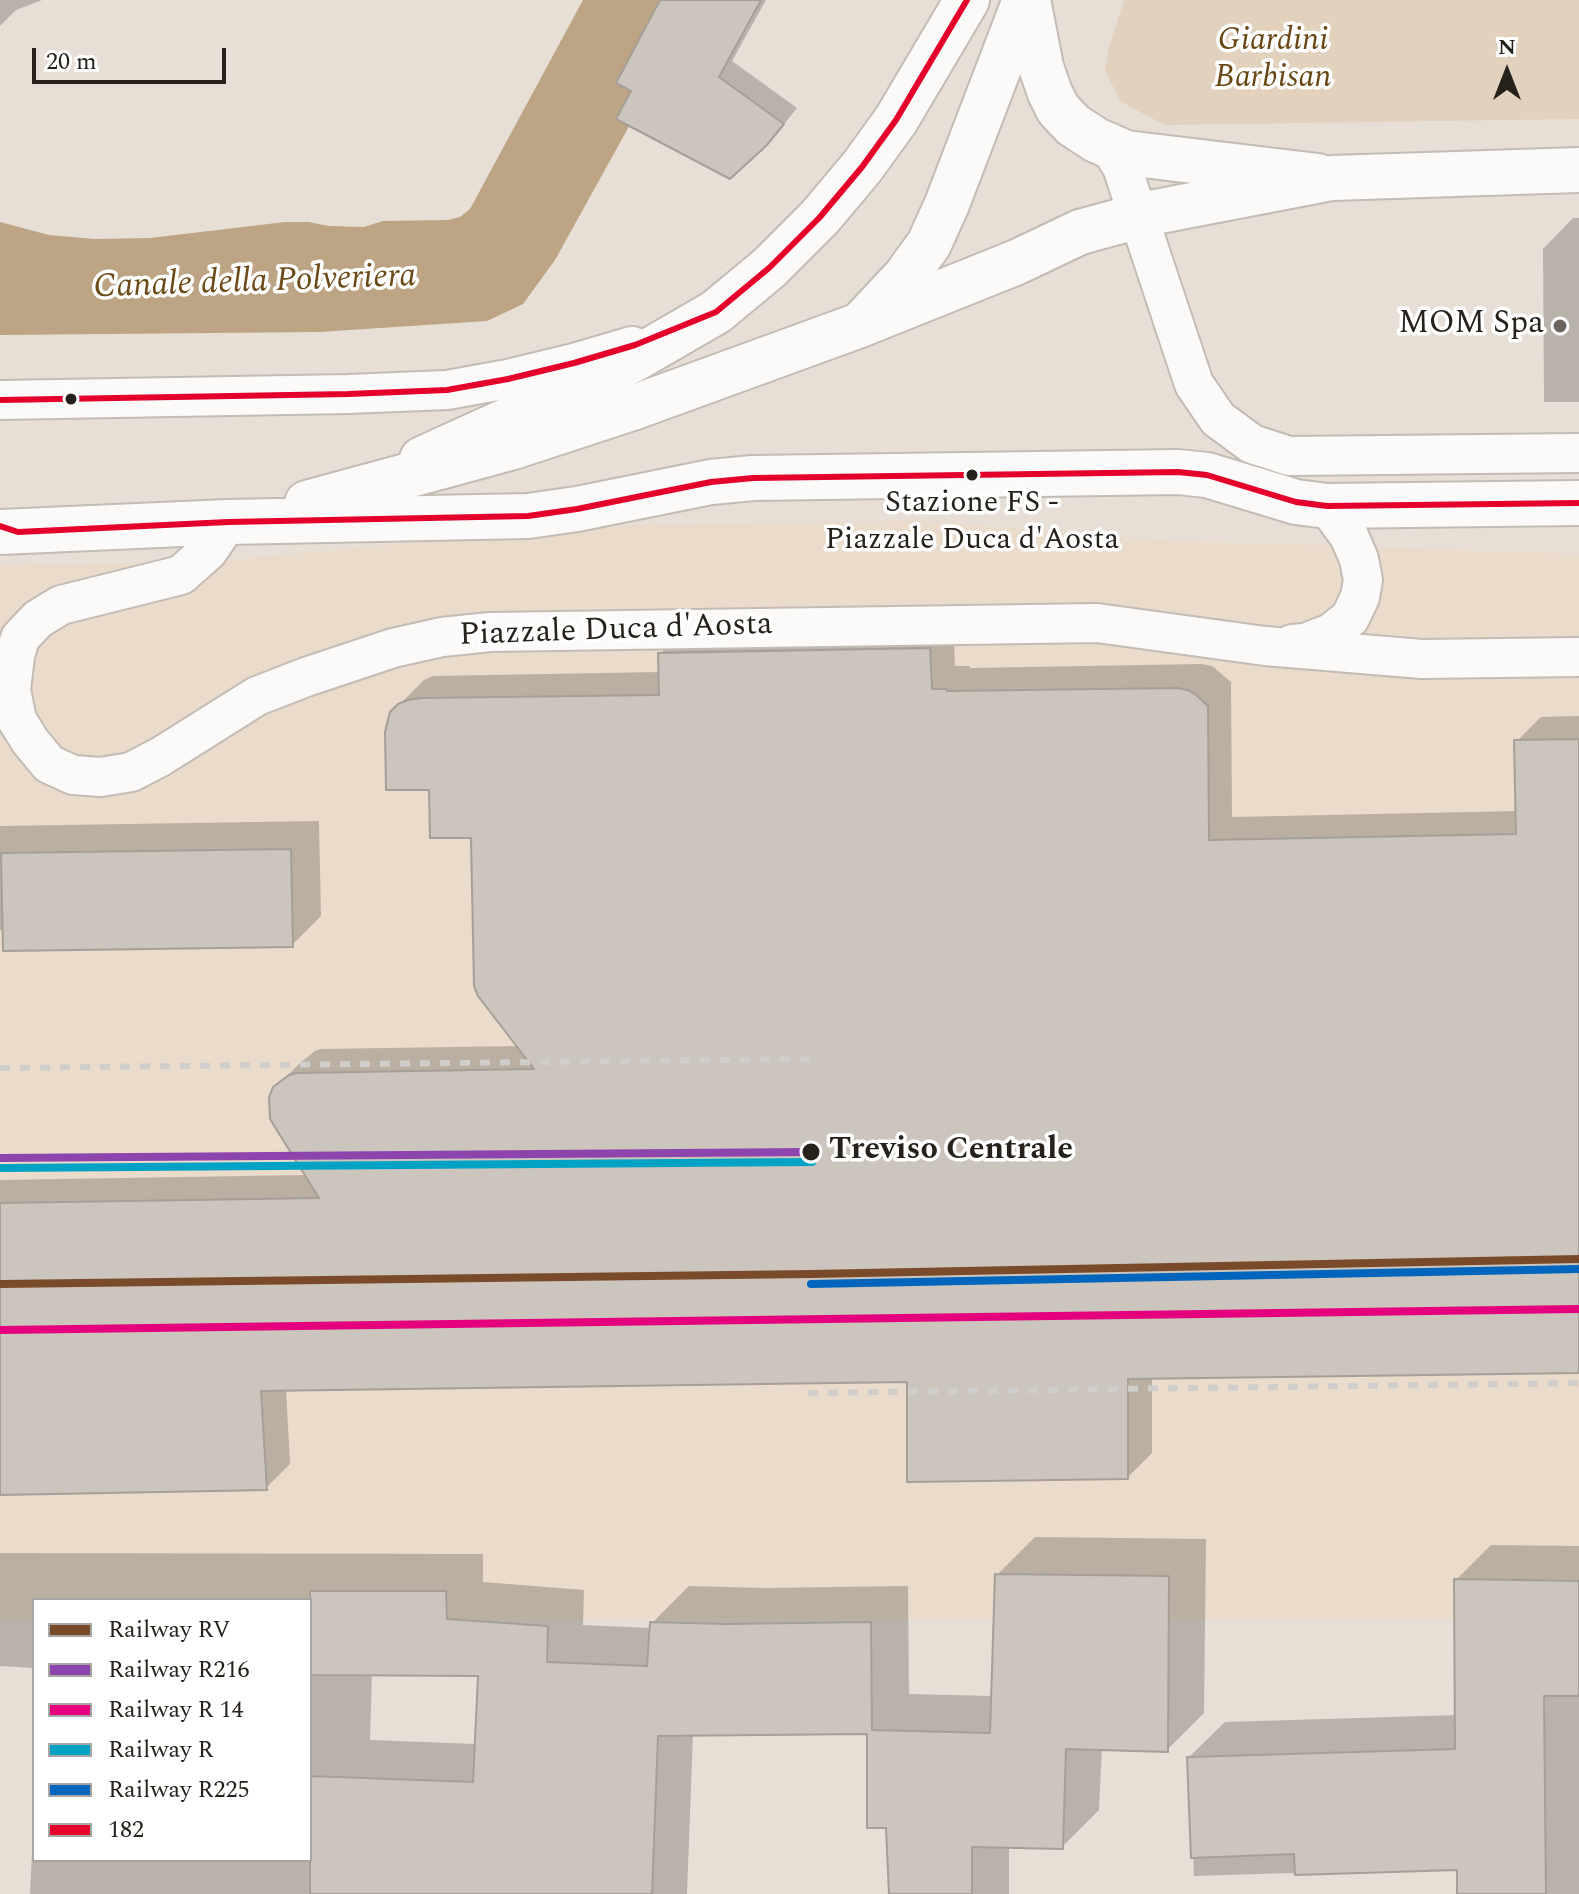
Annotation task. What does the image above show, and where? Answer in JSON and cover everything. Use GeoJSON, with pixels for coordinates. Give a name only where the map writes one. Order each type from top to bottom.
{"type":"FeatureCollection","features":[{"type":"Feature","properties":{"kind":"main road"},"geometry":{"type":"LineString","coordinates":[[347,493],[633,360],[716,312],[769,268],[820,217],[862,167],[896,120],[967,0]]}},
{"type":"Feature","properties":{"kind":"main road"},"geometry":{"type":"LineString","coordinates":[[1027,0],[1041,67],[1058,109],[1073,125],[1096,140],[1126,153],[1332,178],[1579,170]]}},
{"type":"Feature","properties":{"kind":"main road"},"geometry":{"type":"LineString","coordinates":[[860,325],[905,277],[929,244],[953,191],[1027,0]]}},
{"type":"Feature","properties":{"kind":"main road"},"geometry":{"type":"LineString","coordinates":[[228,522],[513,447],[635,407],[860,325],[1017,262],[1080,232],[1138,217],[1332,178]]}},
{"type":"Feature","properties":{"kind":"main road"},"geometry":{"type":"LineString","coordinates":[[6,530],[528,516],[711,482],[753,478],[1178,472],[1207,475],[1296,502],[1327,506],[1579,503]]}},
{"type":"Feature","properties":{"kind":"lane"},"geometry":{"type":"LineString","coordinates":[[1109,146],[1122,167],[1194,384],[1218,419],[1252,444],[1289,456],[1579,453]]}},
{"type":"Feature","properties":{"kind":"lane"},"geometry":{"type":"LineString","coordinates":[[0,400],[447,390],[574,363],[635,345],[716,312]]}},
{"type":"Feature","properties":{"kind":"lane","name":"Piazzale Duca d'Aosta"},"geometry":{"type":"LineString","coordinates":[[1265,646],[1305,643],[1331,633],[1350,618],[1360,597],[1363,580],[1359,559],[1349,536],[1327,506]]}},
{"type":"Feature","properties":{"kind":"lane","name":"Piazzale Duca d'Aosta"},"geometry":{"type":"LineString","coordinates":[[228,522],[208,551],[181,575],[61,605],[38,619],[20,638],[11,690],[17,720],[49,764],[73,775],[101,777],[131,772],[257,696],[393,648],[442,637],[490,632],[1097,623],[1265,646],[1422,659],[1579,657]]}},
{"type":"Feature","properties":{"kind":"shaded area"},"geometry":{"type":"Polygon","coordinates":[[[922,521],[1173,541],[1579,554],[1579,1619],[312,1619],[312,1598],[32,1598],[32,1619],[0,1619],[0,565],[200,563],[631,525],[922,521]]]}},
{"type":"Feature","properties":{"kind":"green space","name":"Giardini Barbisan"},"geometry":{"type":"Polygon","coordinates":[[[1124,0],[1579,0],[1579,119],[1165,125],[1121,102],[1105,71],[1124,0]]]}},
{"type":"Feature","properties":{"kind":"water","name":"Canale della Polveriera"},"geometry":{"type":"Polygon","coordinates":[[[583,0],[699,0],[555,260],[523,304],[487,321],[319,332],[0,335],[0,222],[49,235],[95,239],[150,238],[285,222],[364,227],[383,221],[460,217],[470,209],[583,0]]]}},
{"type":"Feature","properties":{"kind":"building"},"geometry":{"type":"Polygon","coordinates":[[[660,0],[761,0],[719,77],[784,124],[766,146],[730,179],[616,119],[631,91],[616,83],[660,0]]]}},
{"type":"Feature","properties":{"kind":"building"},"geometry":{"type":"Polygon","coordinates":[[[930,648],[932,689],[1177,688],[1196,695],[1208,706],[1209,840],[1516,834],[1514,740],[1579,739],[1579,1373],[1128,1379],[1128,1479],[907,1482],[907,1382],[261,1391],[267,1490],[0,1495],[0,1203],[319,1198],[270,1119],[269,1097],[273,1087],[289,1075],[534,1069],[478,996],[474,986],[471,838],[430,838],[429,790],[386,790],[385,732],[390,712],[398,704],[421,698],[659,695],[658,653],[930,648]]]}},
{"type":"Feature","properties":{"kind":"building"},"geometry":{"type":"Polygon","coordinates":[[[291,849],[293,947],[3,951],[1,853],[291,849]]]}},
{"type":"Feature","properties":{"kind":"building"},"geometry":{"type":"Polygon","coordinates":[[[995,1574],[1169,1576],[1168,1752],[1066,1749],[1063,1849],[972,1847],[972,1894],[889,1894],[886,1828],[867,1828],[867,1734],[658,1736],[652,1894],[310,1894],[312,1776],[473,1782],[478,1676],[312,1675],[310,1591],[446,1591],[447,1619],[548,1626],[547,1662],[647,1666],[650,1622],[871,1622],[872,1730],[990,1733],[995,1574]]]}},
{"type":"Feature","properties":{"kind":"building"},"geometry":{"type":"Polygon","coordinates":[[[1454,1579],[1579,1581],[1579,1696],[1544,1696],[1546,1894],[1457,1894],[1457,1870],[1295,1875],[1294,1854],[1191,1858],[1187,1757],[1455,1749],[1454,1579]]]}},
{"type":"Feature","properties":{"kind":"railway"},"geometry":{"type":"LineString","coordinates":[[0,1068],[812,1059]]}},
{"type":"Feature","properties":{"kind":"railway"},"geometry":{"type":"LineString","coordinates":[[808,1393],[1579,1383]]}},
{"type":"Feature","properties":{"kind":"rail line","name":"R216"},"geometry":{"type":"LineString","coordinates":[[0,1158],[812,1152]]}},
{"type":"Feature","properties":{"kind":"rail line","name":"R"},"geometry":{"type":"LineString","coordinates":[[0,1168],[812,1162]]}},
{"type":"Feature","properties":{"kind":"rail line","name":"RV"},"geometry":{"type":"LineString","coordinates":[[0,1284],[811,1274],[1579,1259]]}},
{"type":"Feature","properties":{"kind":"rail line","name":"R225"},"geometry":{"type":"LineString","coordinates":[[811,1284],[1579,1269]]}},
{"type":"Feature","properties":{"kind":"transit line","name":"182"},"geometry":{"type":"LineString","coordinates":[[0,400],[447,390],[574,363],[635,345],[716,312],[769,268],[820,217],[862,167],[896,120],[967,0]]}},
{"type":"Feature","properties":{"kind":"transit line","name":"182"},"geometry":{"type":"LineString","coordinates":[[0,526],[18,532],[228,522],[528,516],[711,482],[753,478],[1178,472],[1207,475],[1296,502],[1327,506],[1579,503]]}},
{"type":"Feature","properties":{"kind":"transit line"},"geometry":{"type":"LineString","coordinates":[[0,1330],[1579,1309]]}},
{"type":"Feature","properties":{"kind":"place","name":"MOM Spa"},"geometry":{"type":"Point","coordinates":[1560,326]}},
{"type":"Feature","properties":{"kind":"place","name":"Stazione FS - Piazzale Duca d'Aosta"},"geometry":{"type":"Point","coordinates":[972,475]}},
{"type":"Feature","properties":{"kind":"place","name":"Treviso Centrale"},"geometry":{"type":"Point","coordinates":[811,1152]}}]}
